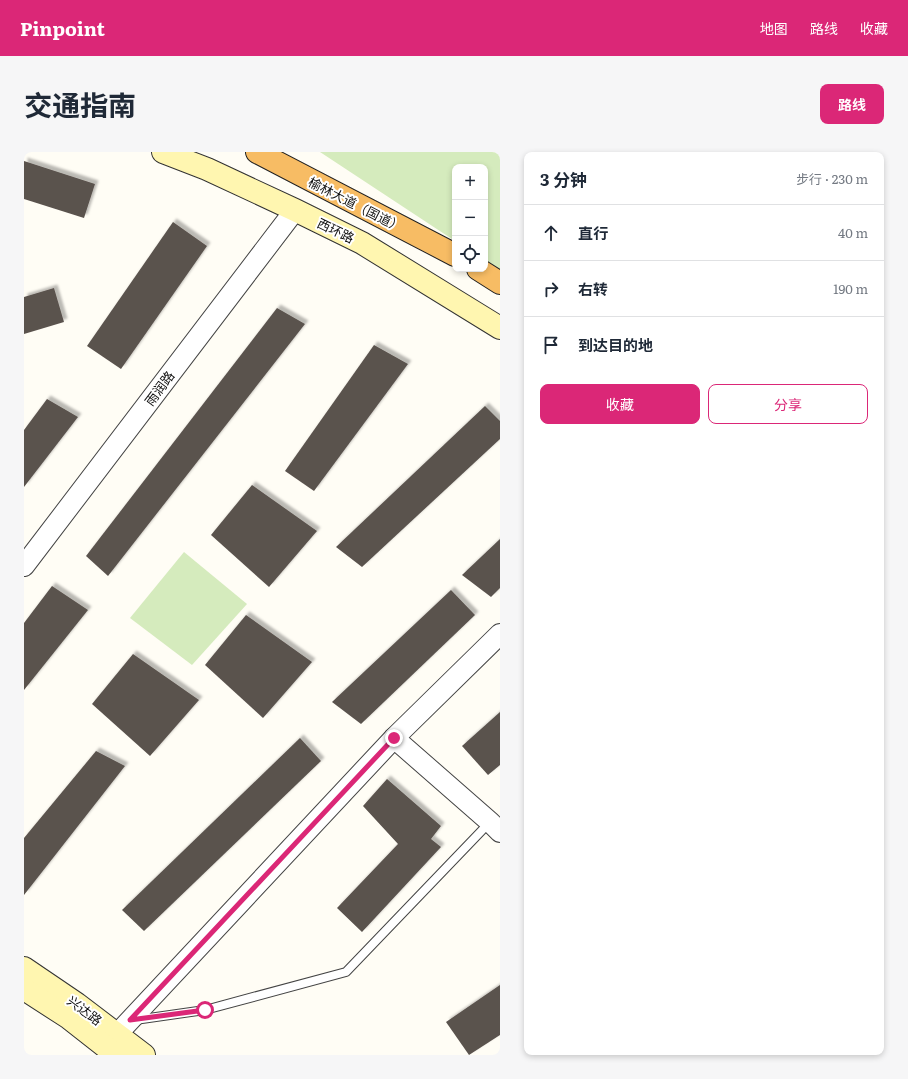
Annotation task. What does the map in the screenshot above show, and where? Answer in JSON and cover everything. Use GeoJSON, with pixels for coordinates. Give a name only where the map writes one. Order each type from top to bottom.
{"type":"FeatureCollection","features":[{"type":"Feature","properties":{"kind":"highway","name":"榆林大道（国道）"},"geometry":{"type":"LineString","coordinates":[[257,152],[452,253]]}},
{"type":"Feature","properties":{"kind":"highway"},"geometry":{"type":"LineString","coordinates":[[483,272],[500,283]]}},
{"type":"Feature","properties":{"kind":"main road","name":"西环路"},"geometry":{"type":"LineString","coordinates":[[163,152],[206,169],[362,243],[500,328]]}},
{"type":"Feature","properties":{"kind":"main road","name":"兴达路"},"geometry":{"type":"LineString","coordinates":[[24,968],[77,1004],[117,1039]]}},
{"type":"Feature","properties":{"kind":"main road","name":"兴达路"},"geometry":{"type":"LineString","coordinates":[[24,989],[68,1018],[117,1039],[144,1055]]}},
{"type":"Feature","properties":{"kind":"street","name":"雨润路"},"geometry":{"type":"LineString","coordinates":[[24,566],[295,210]]}},
{"type":"Feature","properties":{"kind":"street"},"geometry":{"type":"LineString","coordinates":[[117,1039],[394,738],[500,634]]}},
{"type":"Feature","properties":{"kind":"street"},"geometry":{"type":"LineString","coordinates":[[394,738],[495,827]]}},
{"type":"Feature","properties":{"kind":"lane"},"geometry":{"type":"LineString","coordinates":[[117,1039],[205,1010],[346,972],[495,827]]}},
{"type":"Feature","properties":{"kind":"green space"},"geometry":{"type":"Polygon","coordinates":[[[320,152],[500,152],[500,271],[488,263],[488,164],[452,164],[452,239],[320,152]]]}},
{"type":"Feature","properties":{"kind":"green space"},"geometry":{"type":"Polygon","coordinates":[[[184,552],[247,604],[192,665],[130,618],[184,552]]]}},
{"type":"Feature","properties":{"kind":"building"},"geometry":{"type":"Polygon","coordinates":[[[24,161],[95,184],[84,218],[24,199],[24,161]]]}},
{"type":"Feature","properties":{"kind":"building"},"geometry":{"type":"Polygon","coordinates":[[[173,222],[207,246],[121,369],[87,346],[173,222]]]}},
{"type":"Feature","properties":{"kind":"building"},"geometry":{"type":"Polygon","coordinates":[[[54,288],[64,322],[24,334],[24,297],[54,288]]]}},
{"type":"Feature","properties":{"kind":"building"},"geometry":{"type":"Polygon","coordinates":[[[277,308],[305,324],[108,576],[86,556],[277,308]]]}},
{"type":"Feature","properties":{"kind":"building"},"geometry":{"type":"Polygon","coordinates":[[[374,345],[408,364],[314,491],[285,471],[374,345]]]}},
{"type":"Feature","properties":{"kind":"building"},"geometry":{"type":"Polygon","coordinates":[[[47,399],[78,417],[24,487],[24,430],[47,399]]]}},
{"type":"Feature","properties":{"kind":"building"},"geometry":{"type":"Polygon","coordinates":[[[485,406],[500,421],[500,439],[362,567],[336,547],[485,406]]]}},
{"type":"Feature","properties":{"kind":"building"},"geometry":{"type":"Polygon","coordinates":[[[252,485],[317,531],[269,587],[211,535],[252,485]]]}},
{"type":"Feature","properties":{"kind":"building"},"geometry":{"type":"Polygon","coordinates":[[[500,539],[500,588],[491,597],[462,575],[500,539]]]}},
{"type":"Feature","properties":{"kind":"building"},"geometry":{"type":"Polygon","coordinates":[[[52,586],[88,610],[24,690],[24,623],[52,586]]]}},
{"type":"Feature","properties":{"kind":"building"},"geometry":{"type":"Polygon","coordinates":[[[451,590],[475,615],[361,724],[332,702],[451,590]]]}},
{"type":"Feature","properties":{"kind":"building"},"geometry":{"type":"Polygon","coordinates":[[[246,615],[312,662],[263,718],[205,665],[246,615]]]}},
{"type":"Feature","properties":{"kind":"building"},"geometry":{"type":"Polygon","coordinates":[[[133,654],[199,700],[150,756],[92,704],[133,654]]]}},
{"type":"Feature","properties":{"kind":"building"},"geometry":{"type":"Polygon","coordinates":[[[500,712],[500,765],[488,775],[462,746],[500,712]]]}},
{"type":"Feature","properties":{"kind":"building"},"geometry":{"type":"Polygon","coordinates":[[[300,738],[321,761],[144,931],[122,910],[300,738]]]}},
{"type":"Feature","properties":{"kind":"building"},"geometry":{"type":"Polygon","coordinates":[[[96,751],[125,766],[24,895],[24,838],[96,751]]]}},
{"type":"Feature","properties":{"kind":"building"},"geometry":{"type":"Polygon","coordinates":[[[387,779],[441,826],[431,839],[441,847],[362,932],[337,908],[398,844],[363,806],[387,779]]]}},
{"type":"Feature","properties":{"kind":"building"},"geometry":{"type":"Polygon","coordinates":[[[500,985],[500,1035],[469,1055],[446,1022],[500,985]]]}},
{"type":"Feature","properties":{"kind":"route"},"geometry":{"type":"LineString","coordinates":[[205,1010],[130,1020],[394,738]]}}]}
